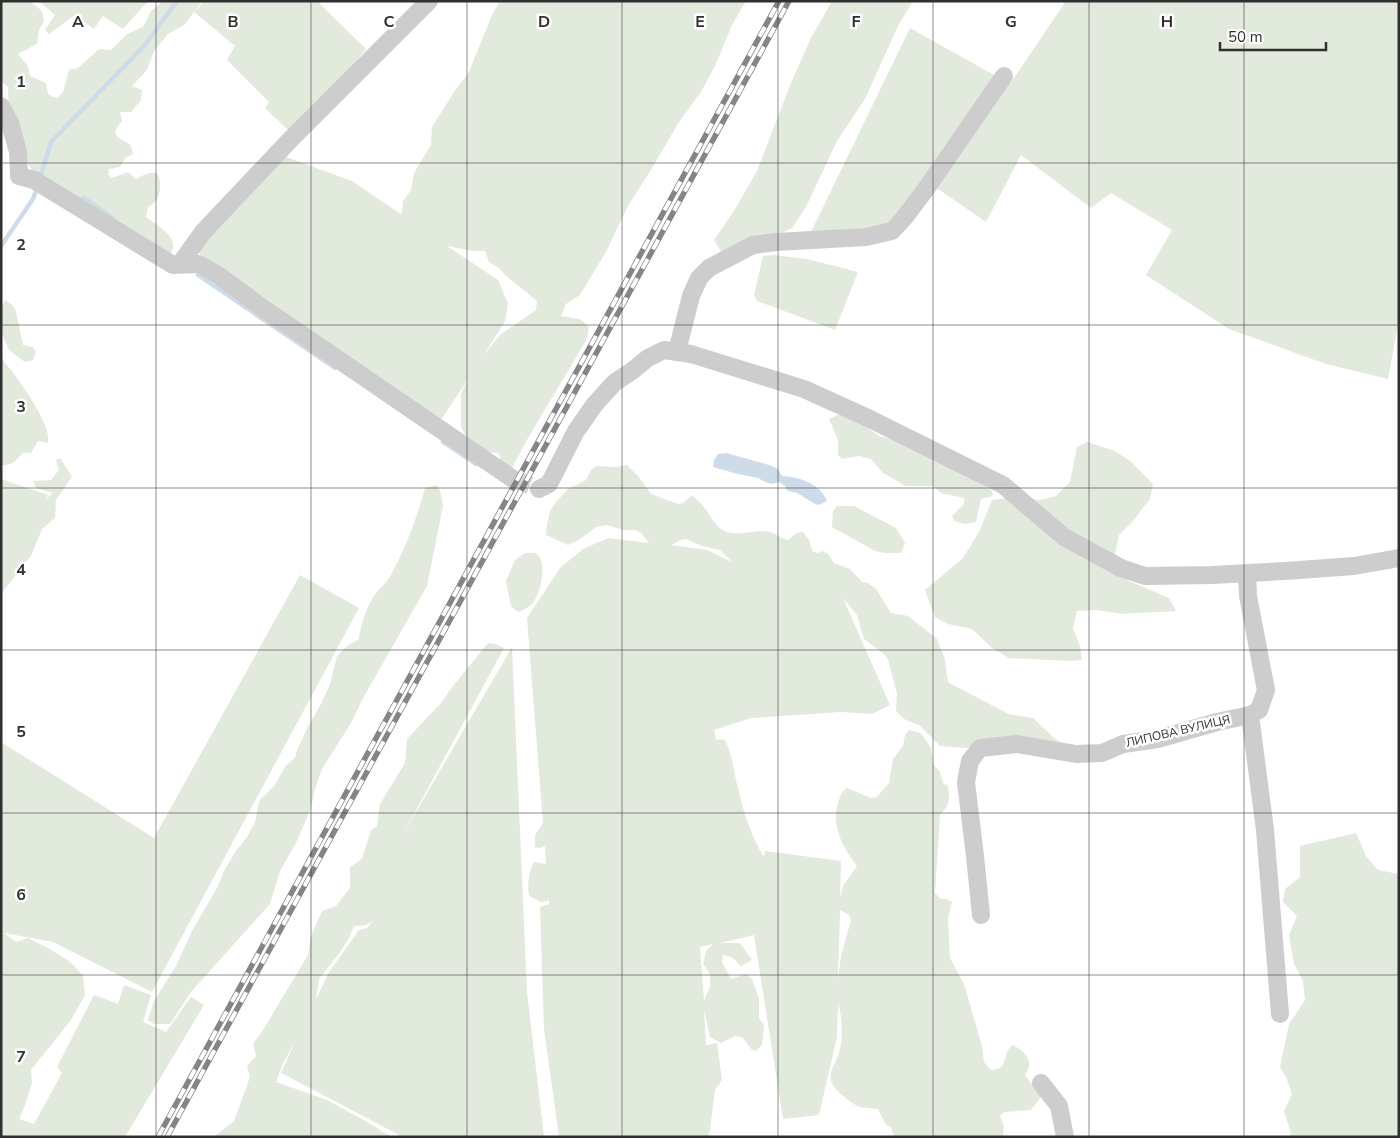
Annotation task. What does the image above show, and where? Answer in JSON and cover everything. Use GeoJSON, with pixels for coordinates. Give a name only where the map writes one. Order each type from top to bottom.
{"type":"FeatureCollection","features":[{"type":"Feature","properties":{"kind":"street"},"geometry":{"type":"LineString","coordinates":[[180,264],[203,232],[289,141],[429,1]]}},
{"type":"Feature","properties":{"kind":"street"},"geometry":{"type":"LineString","coordinates":[[677,351],[691,296],[699,278],[718,263],[752,245],[776,242],[866,238],[892,231],[926,189],[1004,76]]}},
{"type":"Feature","properties":{"kind":"street"},"geometry":{"type":"LineString","coordinates":[[1,106],[10,123],[18,152],[19,176],[40,184],[173,264],[199,264],[218,275],[260,306],[513,478]]}},
{"type":"Feature","properties":{"kind":"street"},"geometry":{"type":"LineString","coordinates":[[539,490],[549,484],[576,431],[595,404],[614,383],[648,358],[664,350],[677,351],[804,389],[935,451],[1003,486],[1064,537],[1121,568],[1145,576],[1212,575],[1354,566],[1399,558]]}},
{"type":"Feature","properties":{"kind":"street"},"geometry":{"type":"LineString","coordinates":[[1247,573],[1248,596],[1266,690],[1259,710],[1250,715],[1265,830],[1280,1014]]}},
{"type":"Feature","properties":{"kind":"street","name":"ЛИПОВА ВУЛИЦЯ"},"geometry":{"type":"LineString","coordinates":[[981,915],[966,782],[970,761],[980,748],[1017,744],[1076,754],[1102,753],[1123,744],[1158,739],[1217,722],[1250,715]]}},
{"type":"Feature","properties":{"kind":"street"},"geometry":{"type":"LineString","coordinates":[[1041,1083],[1059,1106],[1065,1137]]}},
{"type":"Feature","properties":{"kind":"shaded area"},"geometry":{"type":"Polygon","coordinates":[[[1,1],[30,1],[42,11],[44,21],[39,30],[37,44],[18,54],[28,66],[30,76],[46,83],[48,94],[58,98],[63,92],[69,70],[78,68],[99,49],[111,50],[127,34],[143,27],[151,11],[163,1],[202,1],[195,12],[204,1],[317,1],[366,49],[323,102],[317,100],[289,131],[265,108],[269,102],[227,60],[235,46],[194,12],[184,25],[168,34],[154,51],[147,70],[132,86],[142,90],[141,100],[131,112],[120,112],[122,121],[116,130],[116,135],[130,144],[133,154],[125,158],[120,167],[109,169],[108,174],[112,178],[128,172],[136,179],[149,173],[157,173],[160,180],[160,192],[155,202],[148,207],[146,217],[164,231],[172,241],[171,254],[166,261],[55,192],[31,169],[23,155],[9,116],[8,87],[1,81],[1,1]]]}},
{"type":"Feature","properties":{"kind":"shaded area"},"geometry":{"type":"Polygon","coordinates":[[[39,1],[148,1],[123,29],[103,16],[94,29],[75,15],[49,34],[45,30],[55,15],[39,1]]]}},
{"type":"Feature","properties":{"kind":"shaded area"},"geometry":{"type":"Polygon","coordinates":[[[500,1],[746,1],[732,25],[715,66],[701,92],[679,122],[628,206],[606,252],[580,295],[566,304],[561,316],[580,319],[589,327],[587,339],[511,470],[501,464],[499,453],[488,452],[467,438],[461,427],[461,393],[469,378],[441,420],[196,251],[284,156],[352,181],[402,215],[403,201],[411,190],[414,173],[431,145],[432,127],[468,74],[492,15],[500,1]],[[447,246],[498,280],[508,303],[505,321],[483,356],[500,335],[536,310],[537,301],[499,268],[489,262],[485,251],[472,251],[447,246]]]}},
{"type":"Feature","properties":{"kind":"shaded area"},"geometry":{"type":"Polygon","coordinates":[[[832,1],[913,1],[898,26],[865,99],[837,141],[806,207],[792,228],[758,243],[723,255],[714,240],[734,211],[757,171],[791,83],[811,38],[832,1]]]}},
{"type":"Feature","properties":{"kind":"shaded area"},"geometry":{"type":"Polygon","coordinates":[[[1066,1],[1399,1],[1399,319],[1388,379],[1326,364],[1229,329],[1146,275],[1172,230],[1111,193],[1091,208],[1021,155],[986,222],[925,180],[891,225],[810,234],[910,28],[1010,84],[1066,1]]]}},
{"type":"Feature","properties":{"kind":"shaded area"},"geometry":{"type":"Polygon","coordinates":[[[773,255],[807,259],[858,272],[835,330],[757,301],[754,295],[763,256],[773,255]]]}},
{"type":"Feature","properties":{"kind":"shaded area"},"geometry":{"type":"Polygon","coordinates":[[[6,300],[15,308],[23,345],[33,347],[36,352],[33,360],[25,362],[9,350],[4,339],[1,327],[1,306],[6,300]]]}},
{"type":"Feature","properties":{"kind":"shaded area"},"geometry":{"type":"Polygon","coordinates":[[[1,358],[23,386],[39,412],[45,424],[48,443],[38,441],[31,453],[23,453],[13,463],[1,466],[1,358]]]}},
{"type":"Feature","properties":{"kind":"shaded area"},"geometry":{"type":"Polygon","coordinates":[[[838,415],[859,422],[879,436],[912,445],[935,461],[971,477],[992,491],[993,496],[981,499],[976,522],[965,524],[954,521],[952,516],[964,504],[964,498],[941,493],[933,486],[905,486],[882,472],[871,459],[859,456],[842,459],[838,455],[838,440],[829,419],[838,415]]]}},
{"type":"Feature","properties":{"kind":"shaded area"},"geometry":{"type":"Polygon","coordinates":[[[1087,442],[1115,451],[1130,461],[1153,484],[1150,499],[1119,535],[1115,555],[1127,580],[1169,598],[1176,611],[1122,614],[1097,610],[1077,611],[1073,628],[1080,646],[1082,660],[1069,661],[1009,658],[992,648],[972,629],[948,624],[935,617],[925,590],[963,558],[979,532],[992,500],[1007,498],[1040,500],[1056,496],[1070,482],[1077,447],[1087,442]]]}},
{"type":"Feature","properties":{"kind":"shaded area"},"geometry":{"type":"Polygon","coordinates":[[[60,458],[72,477],[56,500],[55,518],[42,529],[31,556],[1,594],[1,479],[48,495],[46,499],[53,493],[36,488],[33,481],[51,480],[59,470],[56,460],[60,458]]]}},
{"type":"Feature","properties":{"kind":"shaded area"},"geometry":{"type":"Polygon","coordinates":[[[627,465],[639,477],[651,494],[678,504],[683,503],[692,495],[702,505],[716,525],[727,532],[766,531],[788,540],[797,533],[803,532],[809,540],[812,551],[817,553],[822,551],[828,554],[834,563],[850,569],[862,582],[868,583],[876,589],[891,613],[908,616],[937,639],[945,659],[949,683],[1009,714],[1033,718],[1055,739],[1061,742],[1024,737],[976,743],[967,748],[940,746],[919,725],[904,719],[896,711],[897,694],[888,659],[864,639],[857,615],[843,598],[890,705],[872,714],[841,712],[751,718],[714,730],[716,740],[725,740],[728,746],[746,817],[752,834],[764,857],[765,851],[841,861],[840,898],[843,886],[857,866],[842,843],[837,826],[837,809],[841,794],[847,788],[871,798],[877,797],[889,783],[893,759],[903,746],[905,735],[909,730],[921,733],[931,748],[933,764],[940,772],[943,783],[948,786],[948,802],[940,815],[935,893],[941,899],[947,899],[952,902],[948,918],[950,958],[964,984],[982,1046],[984,1062],[991,1070],[997,1069],[1003,1064],[1012,1045],[1018,1048],[1029,1060],[1029,1068],[1025,1075],[1041,1097],[1031,1110],[1004,1112],[1000,1116],[1004,1126],[1003,1137],[894,1137],[891,1127],[886,1125],[878,1109],[859,1107],[843,1096],[836,1089],[830,1078],[842,1038],[838,1003],[837,1037],[819,1115],[783,1119],[754,935],[720,943],[740,943],[752,960],[741,966],[732,957],[723,955],[722,962],[731,979],[746,974],[752,979],[759,999],[759,1018],[764,1025],[762,1045],[756,1051],[752,1050],[742,1037],[735,1036],[721,1043],[710,1037],[704,1010],[706,1045],[717,1043],[722,1080],[715,1090],[709,1137],[559,1137],[544,1029],[540,907],[549,904],[549,899],[548,901],[541,902],[529,896],[528,892],[528,883],[534,862],[546,864],[545,846],[535,847],[535,835],[543,823],[527,618],[560,568],[583,549],[608,538],[649,543],[636,530],[624,530],[607,525],[596,527],[579,540],[568,545],[546,535],[550,511],[568,489],[586,480],[591,470],[596,466],[615,467],[627,465]],[[686,539],[671,545],[707,550],[732,562],[720,550],[702,546],[686,539]],[[840,910],[838,980],[841,956],[851,920],[849,915],[840,910]],[[713,944],[700,947],[704,1001],[710,987],[710,974],[703,964],[706,951],[713,944]]]}},
{"type":"Feature","properties":{"kind":"shaded area"},"geometry":{"type":"Polygon","coordinates":[[[437,485],[443,506],[427,586],[362,700],[351,723],[322,769],[311,808],[296,843],[280,871],[270,904],[191,992],[170,1024],[154,1024],[148,1020],[154,1001],[176,966],[225,869],[255,822],[259,801],[275,785],[286,765],[295,758],[297,750],[330,684],[337,656],[347,646],[359,639],[362,623],[369,606],[376,593],[389,578],[406,543],[425,488],[437,485]]]}},
{"type":"Feature","properties":{"kind":"shaded area"},"geometry":{"type":"Polygon","coordinates":[[[837,506],[854,506],[896,528],[905,543],[901,553],[875,551],[832,527],[833,511],[837,506]]]}},
{"type":"Feature","properties":{"kind":"shaded area"},"geometry":{"type":"Polygon","coordinates":[[[525,553],[537,554],[542,565],[542,579],[535,600],[527,608],[518,612],[511,606],[506,581],[515,560],[525,553]]]}},
{"type":"Feature","properties":{"kind":"shaded area"},"geometry":{"type":"Polygon","coordinates":[[[300,575],[359,608],[152,992],[53,942],[4,933],[16,942],[28,938],[69,961],[83,975],[85,995],[71,1020],[31,1070],[32,1083],[19,1119],[34,1124],[62,1073],[57,1067],[94,995],[118,1004],[124,985],[151,995],[143,1022],[166,1032],[191,997],[204,1005],[125,1137],[1,1137],[1,742],[154,838],[300,575]]]}},
{"type":"Feature","properties":{"kind":"shaded area"},"geometry":{"type":"Polygon","coordinates":[[[488,643],[504,648],[402,836],[512,647],[527,992],[544,1137],[403,1137],[281,1073],[295,1042],[283,1063],[276,1082],[327,1100],[391,1137],[214,1137],[234,1121],[250,1077],[247,1066],[256,1056],[253,1044],[308,955],[311,936],[322,911],[336,906],[350,888],[350,867],[362,859],[371,830],[377,826],[380,804],[405,763],[407,739],[441,703],[488,643]],[[372,922],[363,926],[354,926],[341,951],[319,979],[316,999],[329,972],[359,930],[367,928],[372,922]]]}},
{"type":"Feature","properties":{"kind":"shaded area"},"geometry":{"type":"Polygon","coordinates":[[[1356,833],[1366,856],[1378,870],[1399,874],[1399,1137],[1289,1137],[1291,1133],[1284,1111],[1292,1094],[1280,1067],[1289,1024],[1305,1000],[1303,981],[1294,964],[1289,935],[1297,916],[1283,902],[1285,889],[1300,877],[1300,846],[1356,833]]]}},
{"type":"Feature","properties":{"kind":"water"},"geometry":{"type":"Polygon","coordinates":[[[726,453],[769,465],[778,469],[782,476],[808,482],[824,495],[827,501],[819,505],[815,504],[797,493],[788,491],[779,482],[772,484],[758,478],[713,467],[714,460],[718,454],[726,453]]]}},
{"type":"Feature","properties":{"kind":"waterway"},"geometry":{"type":"LineString","coordinates":[[40,178],[51,142],[145,45],[177,1]]}},
{"type":"Feature","properties":{"kind":"waterway"},"geometry":{"type":"LineString","coordinates":[[1,246],[33,199],[37,188]]}},
{"type":"Feature","properties":{"kind":"waterway"},"geometry":{"type":"LineString","coordinates":[[84,198],[113,218]]}},
{"type":"Feature","properties":{"kind":"waterway"},"geometry":{"type":"LineString","coordinates":[[198,275],[335,368]]}},
{"type":"Feature","properties":{"kind":"waterway"},"geometry":{"type":"LineString","coordinates":[[443,442],[476,464]]}},
{"type":"Feature","properties":{"kind":"tunnel"},"geometry":{"type":"LineString","coordinates":[[513,479],[539,489]]}},
{"type":"Feature","properties":{"kind":"railway"},"geometry":{"type":"LineString","coordinates":[[158,1137],[779,1]]}},
{"type":"Feature","properties":{"kind":"railway"},"geometry":{"type":"LineString","coordinates":[[167,1137],[789,1]]}}]}
